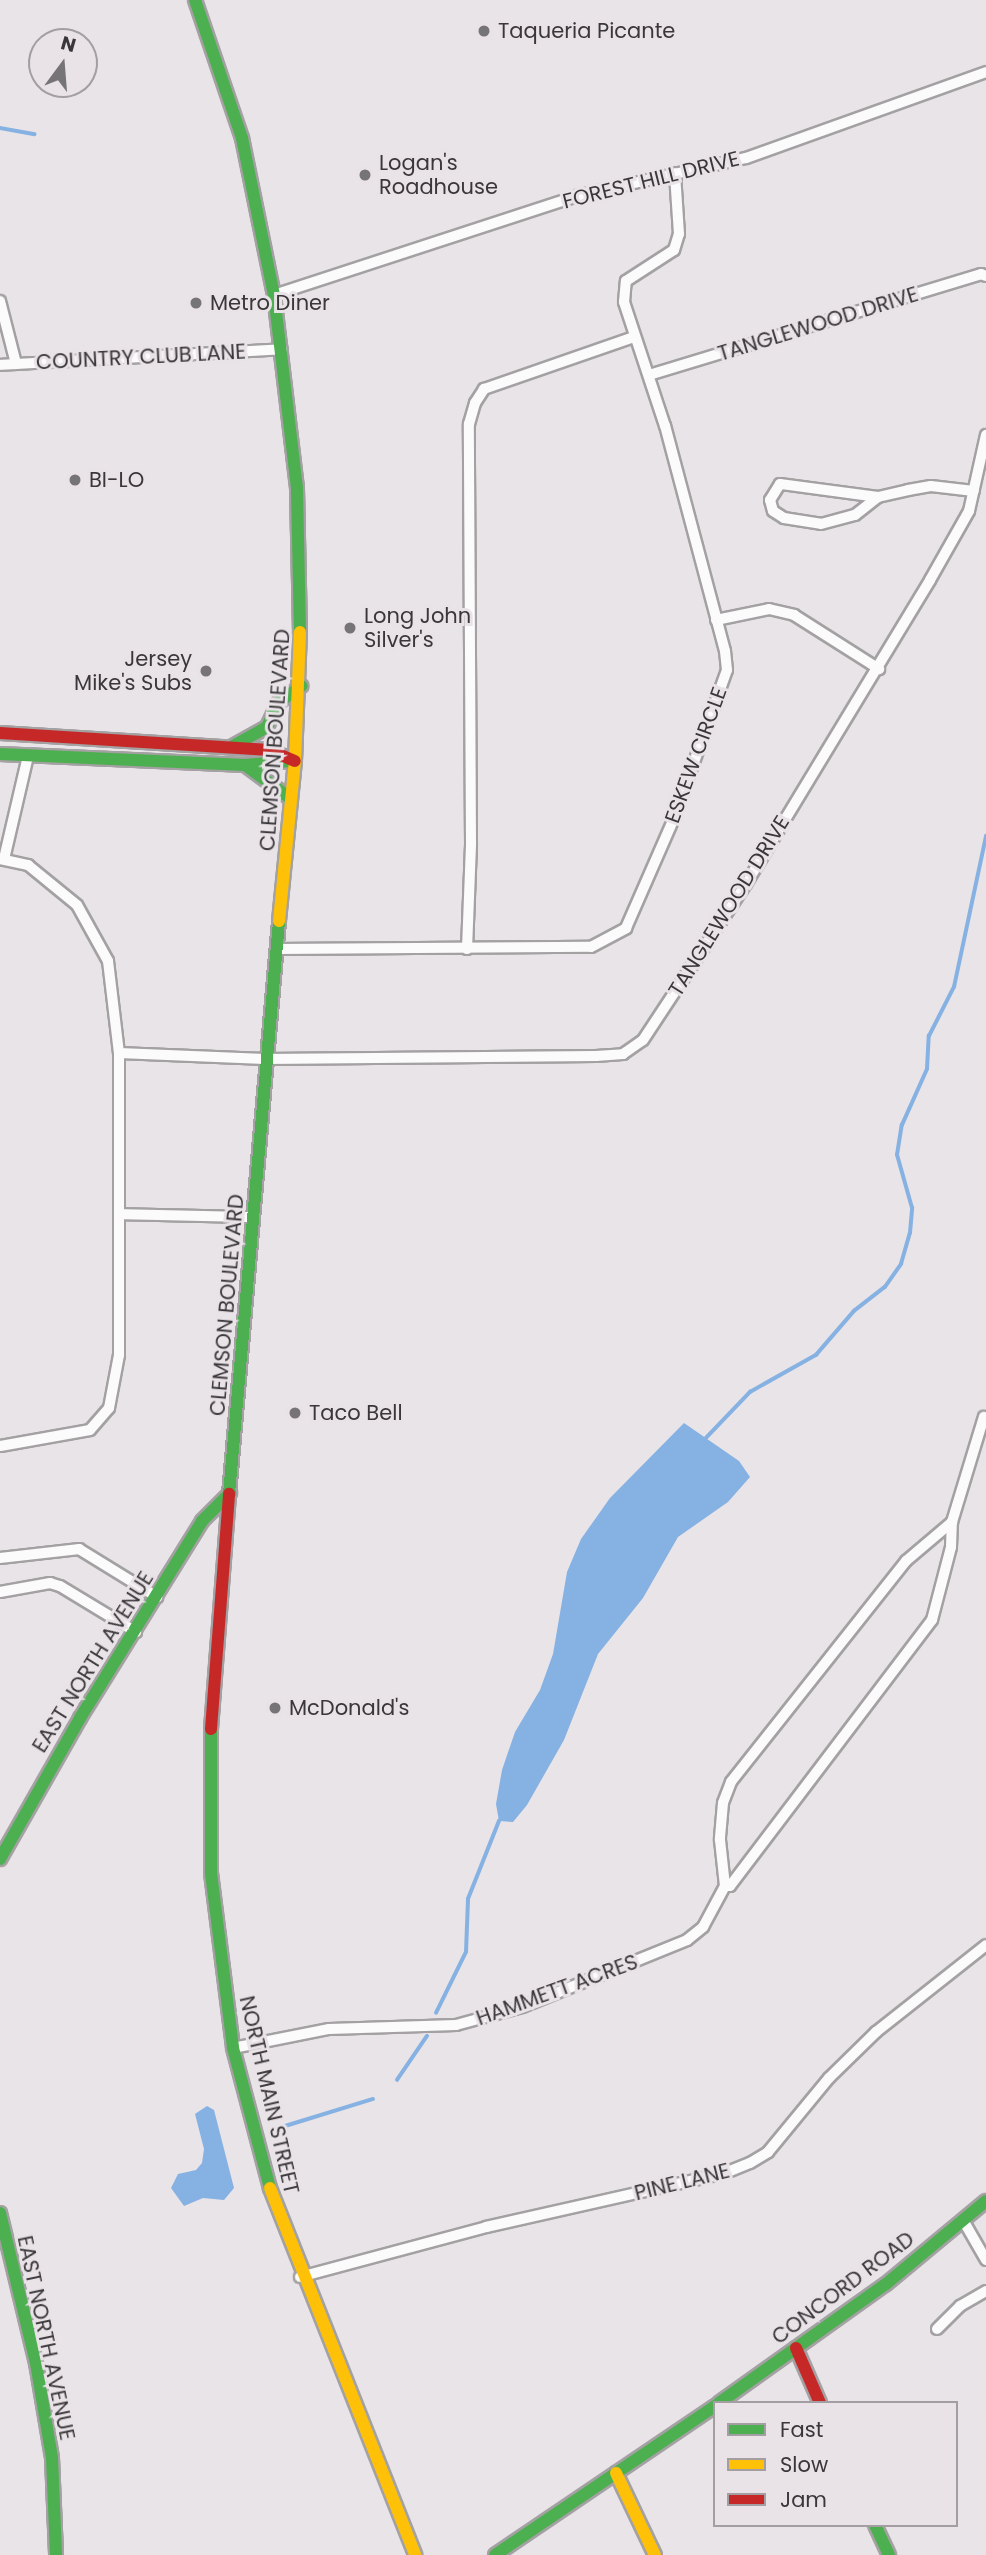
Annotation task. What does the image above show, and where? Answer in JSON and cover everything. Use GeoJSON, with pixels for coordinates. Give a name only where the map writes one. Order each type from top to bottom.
{"type":"FeatureCollection","features":[{"type":"Feature","properties":{"kind":"main road","name":"CLEMSON BOULEVARD"},"geometry":{"type":"LineString","coordinates":[[195,0],[242,138],[274,295],[299,518],[301,686],[265,1059],[230,1493]]}},
{"type":"Feature","properties":{"kind":"main road"},"geometry":{"type":"LineString","coordinates":[[232,747],[267,727],[278,703],[301,686]]}},
{"type":"Feature","properties":{"kind":"main road"},"geometry":{"type":"LineString","coordinates":[[0,733],[269,750],[295,761]]}},
{"type":"Feature","properties":{"kind":"main road"},"geometry":{"type":"LineString","coordinates":[[0,754],[245,765],[295,761]]}},
{"type":"Feature","properties":{"kind":"main road"},"geometry":{"type":"LineString","coordinates":[[245,765],[291,799]]}},
{"type":"Feature","properties":{"kind":"main road","name":"EAST NORTH AVENUE"},"geometry":{"type":"LineString","coordinates":[[0,1859],[80,1718],[136,1632],[202,1521],[230,1493]]}},
{"type":"Feature","properties":{"kind":"main road","name":"NORTH MAIN STREET"},"geometry":{"type":"LineString","coordinates":[[230,1493],[211,1714],[209,1798],[220,1964],[233,2048],[276,2211],[300,2277],[415,2555]]}},
{"type":"Feature","properties":{"kind":"main road","name":"CONCORD ROAD"},"geometry":{"type":"LineString","coordinates":[[722,2401],[886,2284],[986,2201]]}},
{"type":"Feature","properties":{"kind":"main road","name":"EAST NORTH AVENUE"},"geometry":{"type":"LineString","coordinates":[[0,2213],[36,2362],[52,2458],[56,2555]]}},
{"type":"Feature","properties":{"kind":"main road"},"geometry":{"type":"LineString","coordinates":[[796,2348],[819,2401]]}},
{"type":"Feature","properties":{"kind":"main road"},"geometry":{"type":"LineString","coordinates":[[495,2555],[713,2407]]}},
{"type":"Feature","properties":{"kind":"main road"},"geometry":{"type":"LineString","coordinates":[[616,2473],[655,2555]]}},
{"type":"Feature","properties":{"kind":"main road"},"geometry":{"type":"LineString","coordinates":[[877,2527],[889,2555]]}},
{"type":"Feature","properties":{"kind":"street","name":"FOREST HILL DRIVE"},"geometry":{"type":"LineString","coordinates":[[274,295],[576,196],[746,158],[986,72]]}},
{"type":"Feature","properties":{"kind":"street","name":"ESKEW CIRCLE"},"geometry":{"type":"LineString","coordinates":[[276,949],[467,950],[591,947],[626,928],[674,818],[727,670],[716,620],[649,374],[634,337],[624,292],[635,273],[674,250],[678,234],[675,173]]}},
{"type":"Feature","properties":{"kind":"street","name":"TANGLEWOOD DRIVE"},"geometry":{"type":"LineString","coordinates":[[649,374],[981,274],[986,276]]}},
{"type":"Feature","properties":{"kind":"street"},"geometry":{"type":"LineString","coordinates":[[0,301],[16,364]]}},
{"type":"Feature","properties":{"kind":"street"},"geometry":{"type":"LineString","coordinates":[[467,950],[471,843],[472,414],[484,389],[634,337]]}},
{"type":"Feature","properties":{"kind":"street","name":"COUNTRY CLUB LANE"},"geometry":{"type":"LineString","coordinates":[[0,365],[282,349]]}},
{"type":"Feature","properties":{"kind":"street","name":"TANGLEWOOD DRIVE"},"geometry":{"type":"LineString","coordinates":[[119,1053],[265,1059],[623,1054],[643,1040],[879,669],[969,511],[986,435]]}},
{"type":"Feature","properties":{"kind":"street"},"geometry":{"type":"LineString","coordinates":[[878,497],[855,515],[821,524],[783,518],[773,511],[769,500],[780,484],[878,497],[931,486],[974,491]]}},
{"type":"Feature","properties":{"kind":"street"},"geometry":{"type":"LineString","coordinates":[[716,620],[769,609],[794,615],[879,669]]}},
{"type":"Feature","properties":{"kind":"street"},"geometry":{"type":"LineString","coordinates":[[0,1446],[90,1430],[110,1408],[119,1355],[119,1053],[108,961],[76,905],[28,865],[2,859],[28,756]]}},
{"type":"Feature","properties":{"kind":"street"},"geometry":{"type":"LineString","coordinates":[[119,1214],[253,1217]]}},
{"type":"Feature","properties":{"kind":"street","name":"HAMMETT ACRES"},"geometry":{"type":"LineString","coordinates":[[233,2048],[330,2029],[467,2023],[522,2007],[687,1940],[704,1927],[724,1886],[730,1886],[932,1620],[951,1547],[952,1522],[984,1417]]}},
{"type":"Feature","properties":{"kind":"street"},"geometry":{"type":"LineString","coordinates":[[724,1886],[720,1840],[723,1803],[731,1782],[906,1561],[952,1522]]}},
{"type":"Feature","properties":{"kind":"street"},"geometry":{"type":"LineString","coordinates":[[0,1558],[79,1549],[157,1597]]}},
{"type":"Feature","properties":{"kind":"street"},"geometry":{"type":"LineString","coordinates":[[0,1592],[50,1583],[60,1586],[136,1632]]}},
{"type":"Feature","properties":{"kind":"street","name":"PINE LANE"},"geometry":{"type":"LineString","coordinates":[[300,2277],[486,2227],[725,2173],[750,2163],[768,2152],[829,2078],[876,2032],[986,1945]]}},
{"type":"Feature","properties":{"kind":"street"},"geometry":{"type":"LineString","coordinates":[[962,2220],[986,2260]]}},
{"type":"Feature","properties":{"kind":"street"},"geometry":{"type":"LineString","coordinates":[[937,2329],[960,2306],[986,2291]]}},
{"type":"Feature","properties":{"kind":"water"},"geometry":{"type":"Polygon","coordinates":[[[684,1423],[739,1461],[750,1477],[728,1502],[678,1537],[643,1598],[598,1654],[564,1740],[527,1805],[513,1822],[499,1821],[496,1804],[502,1770],[515,1732],[540,1690],[553,1654],[567,1572],[581,1539],[610,1498],[684,1423]]]}},
{"type":"Feature","properties":{"kind":"water"},"geometry":{"type":"Polygon","coordinates":[[[207,2106],[214,2110],[234,2188],[224,2200],[203,2198],[184,2206],[171,2188],[178,2174],[196,2170],[202,2163],[204,2149],[195,2114],[207,2106]]]}},
{"type":"Feature","properties":{"kind":"waterway"},"geometry":{"type":"LineString","coordinates":[[0,128],[34,134]]}},
{"type":"Feature","properties":{"kind":"waterway"},"geometry":{"type":"LineString","coordinates":[[706,1438],[750,1392],[816,1355],[854,1311],[885,1287],[901,1264],[910,1233],[912,1208],[897,1155],[902,1125],[927,1069],[929,1036],[954,987],[986,836]]}},
{"type":"Feature","properties":{"kind":"waterway"},"geometry":{"type":"LineString","coordinates":[[436,2013],[466,1952],[468,1899],[499,1821]]}},
{"type":"Feature","properties":{"kind":"waterway"},"geometry":{"type":"LineString","coordinates":[[397,2080],[427,2036]]}},
{"type":"Feature","properties":{"kind":"waterway"},"geometry":{"type":"LineString","coordinates":[[282,2127],[373,2099]]}},
{"type":"Feature","properties":{"kind":"traffic: fast"},"geometry":{"type":"LineString","coordinates":[[195,0],[242,138],[274,295],[297,489],[300,632]]}},
{"type":"Feature","properties":{"kind":"traffic: fast"},"geometry":{"type":"LineString","coordinates":[[233,746],[267,727],[278,703],[301,686]]}},
{"type":"Feature","properties":{"kind":"traffic: fast"},"geometry":{"type":"LineString","coordinates":[[0,754],[245,765],[290,761]]}},
{"type":"Feature","properties":{"kind":"traffic: fast"},"geometry":{"type":"LineString","coordinates":[[245,765],[291,799]]}},
{"type":"Feature","properties":{"kind":"traffic: fast"},"geometry":{"type":"LineString","coordinates":[[229,1494],[279,921]]}},
{"type":"Feature","properties":{"kind":"traffic: fast"},"geometry":{"type":"LineString","coordinates":[[0,1859],[80,1718],[202,1521],[230,1493]]}},
{"type":"Feature","properties":{"kind":"traffic: fast"},"geometry":{"type":"LineString","coordinates":[[211,1729],[211,1873],[233,2048],[270,2188]]}},
{"type":"Feature","properties":{"kind":"traffic: fast"},"geometry":{"type":"LineString","coordinates":[[722,2401],[886,2284],[986,2201]]}},
{"type":"Feature","properties":{"kind":"traffic: fast"},"geometry":{"type":"LineString","coordinates":[[0,2213],[36,2363],[52,2458],[56,2555]]}},
{"type":"Feature","properties":{"kind":"traffic: fast"},"geometry":{"type":"LineString","coordinates":[[495,2555],[713,2407]]}},
{"type":"Feature","properties":{"kind":"traffic: fast"},"geometry":{"type":"LineString","coordinates":[[876,2527],[889,2555]]}},
{"type":"Feature","properties":{"kind":"traffic: slow"},"geometry":{"type":"LineString","coordinates":[[279,921],[295,761],[300,632]]}},
{"type":"Feature","properties":{"kind":"traffic: slow"},"geometry":{"type":"LineString","coordinates":[[270,2188],[415,2555]]}},
{"type":"Feature","properties":{"kind":"traffic: slow"},"geometry":{"type":"LineString","coordinates":[[616,2473],[655,2555]]}},
{"type":"Feature","properties":{"kind":"traffic: jam"},"geometry":{"type":"LineString","coordinates":[[0,733],[269,750],[295,761]]}},
{"type":"Feature","properties":{"kind":"traffic: jam"},"geometry":{"type":"LineString","coordinates":[[211,1729],[229,1494]]}},
{"type":"Feature","properties":{"kind":"traffic: jam"},"geometry":{"type":"LineString","coordinates":[[796,2348],[819,2401]]}},
{"type":"Feature","properties":{"kind":"place","name":"Taqueria Picante"},"geometry":{"type":"Point","coordinates":[484,31]}},
{"type":"Feature","properties":{"kind":"place","name":"Logan's Roadhouse"},"geometry":{"type":"Point","coordinates":[365,175]}},
{"type":"Feature","properties":{"kind":"place","name":"Metro Diner"},"geometry":{"type":"Point","coordinates":[196,303]}},
{"type":"Feature","properties":{"kind":"place","name":"BI-LO"},"geometry":{"type":"Point","coordinates":[75,480]}},
{"type":"Feature","properties":{"kind":"place","name":"Long John Silver's"},"geometry":{"type":"Point","coordinates":[350,628]}},
{"type":"Feature","properties":{"kind":"place","name":"Jersey Mike's Subs"},"geometry":{"type":"Point","coordinates":[206,671]}},
{"type":"Feature","properties":{"kind":"place","name":"Taco Bell"},"geometry":{"type":"Point","coordinates":[295,1413]}},
{"type":"Feature","properties":{"kind":"place","name":"McDonald's"},"geometry":{"type":"Point","coordinates":[275,1708]}}]}
